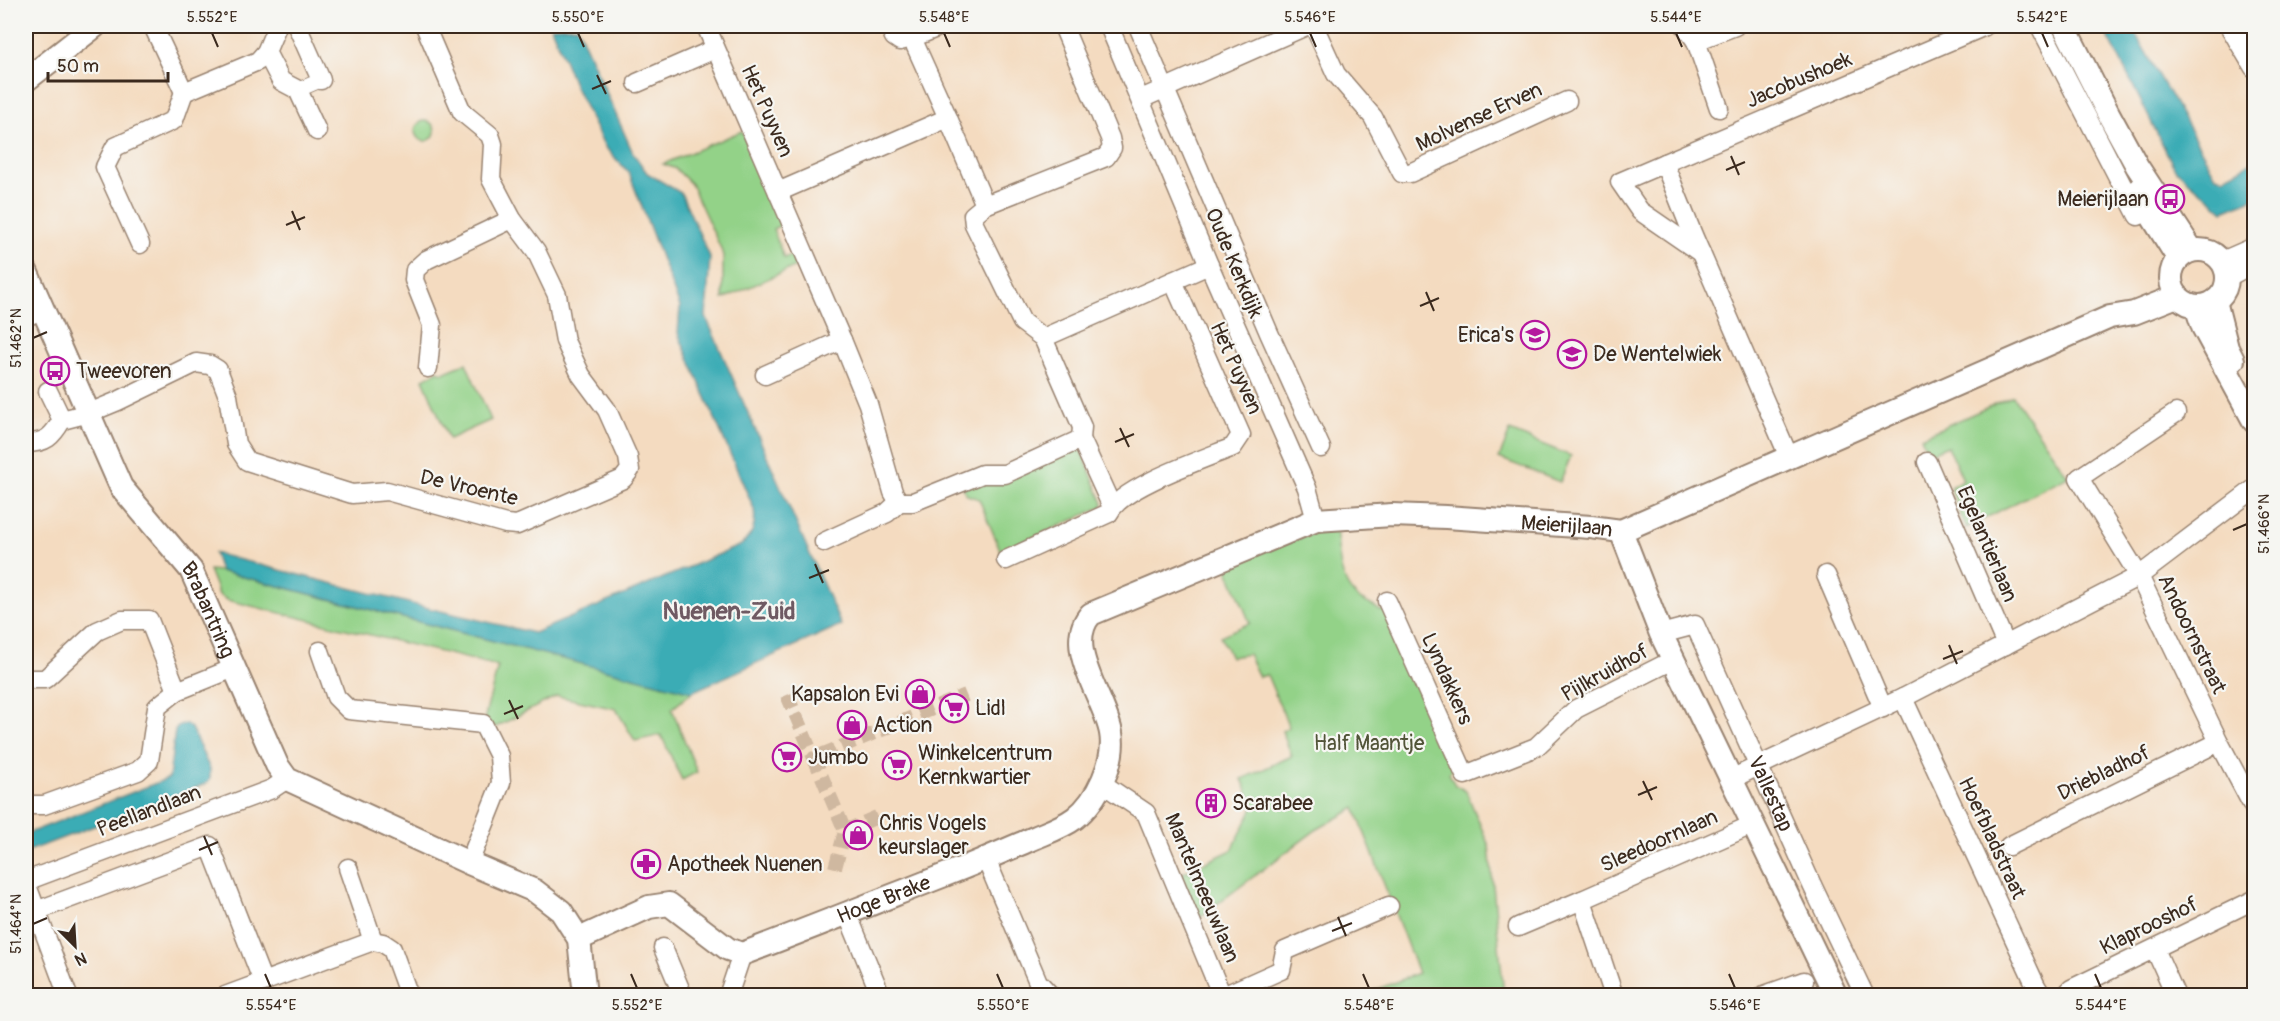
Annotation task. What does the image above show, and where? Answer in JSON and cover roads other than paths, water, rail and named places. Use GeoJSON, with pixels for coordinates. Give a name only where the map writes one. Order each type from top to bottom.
{"type":"FeatureCollection","features":[{"type":"Feature","properties":{"kind":"street"},"geometry":{"type":"LineString","coordinates":[[26,80],[95,26]]}},
{"type":"Feature","properties":{"kind":"street"},"geometry":{"type":"LineString","coordinates":[[140,244],[105,167],[115,147],[174,120],[184,92],[153,26]]}},
{"type":"Feature","properties":{"kind":"street"},"geometry":{"type":"LineString","coordinates":[[184,92],[258,61],[266,52],[277,26]]}},
{"type":"Feature","properties":{"kind":"street"},"geometry":{"type":"LineString","coordinates":[[297,26],[321,80],[298,90]]}},
{"type":"Feature","properties":{"kind":"street","name":"De Vroente"},"geometry":{"type":"LineString","coordinates":[[89,414],[196,363],[210,365],[218,370],[228,396],[236,444],[247,461],[352,494],[387,491],[506,524],[517,525],[623,479],[630,470],[628,457],[607,410],[580,375],[565,341],[557,295],[536,251],[512,219],[491,179],[493,144],[490,135],[462,112],[425,26]]}},
{"type":"Feature","properties":{"kind":"street","name":"Het Puyven"},"geometry":{"type":"LineString","coordinates":[[706,26],[868,404],[893,492],[899,502]]}},
{"type":"Feature","properties":{"kind":"street"},"geometry":{"type":"LineString","coordinates":[[889,26],[894,37],[900,41],[942,26]]}},
{"type":"Feature","properties":{"kind":"street"},"geometry":{"type":"LineString","coordinates":[[1063,26],[1110,138],[1112,148],[1106,157],[985,205],[973,215],[975,224],[1022,322],[1043,338],[1082,427],[1081,439],[1112,507]]}},
{"type":"Feature","properties":{"kind":"street","name":"Oude Kerkdijk"},"geometry":{"type":"LineString","coordinates":[[1109,26],[1209,265],[1307,488],[1316,520]]}},
{"type":"Feature","properties":{"kind":"street","name":"Oude Kerkdijk"},"geometry":{"type":"LineString","coordinates":[[1138,26],[1269,333],[1321,448]]}},
{"type":"Feature","properties":{"kind":"street"},"geometry":{"type":"LineString","coordinates":[[1141,99],[1306,26]]}},
{"type":"Feature","properties":{"kind":"street","name":"Molvense Erven"},"geometry":{"type":"LineString","coordinates":[[1314,26],[1336,74],[1373,117],[1402,172],[1410,173],[1567,101]]}},
{"type":"Feature","properties":{"kind":"street"},"geometry":{"type":"LineString","coordinates":[[1685,26],[1696,42],[1719,108]]}},
{"type":"Feature","properties":{"kind":"street"},"geometry":{"type":"LineString","coordinates":[[1696,42],[1735,26]]}},
{"type":"Feature","properties":{"kind":"street","name":"Jacobushoek"},"geometry":{"type":"LineString","coordinates":[[1701,253],[1640,211],[1620,182],[1802,102],[1985,26]]}},
{"type":"Feature","properties":{"kind":"street"},"geometry":{"type":"LineString","coordinates":[[2040,26],[2098,117],[2148,211],[2185,254]]}},
{"type":"Feature","properties":{"kind":"street"},"geometry":{"type":"LineString","coordinates":[[2064,26],[2098,117],[2137,166],[2185,254]]}},
{"type":"Feature","properties":{"kind":"street"},"geometry":{"type":"LineString","coordinates":[[2254,31],[2233,33],[2254,68]]}},
{"type":"Feature","properties":{"kind":"street"},"geometry":{"type":"LineString","coordinates":[[912,38],[985,205]]}},
{"type":"Feature","properties":{"kind":"street","name":"Het Puyven"},"geometry":{"type":"LineString","coordinates":[[637,84],[715,49]]}},
{"type":"Feature","properties":{"kind":"street"},"geometry":{"type":"LineString","coordinates":[[266,52],[281,81],[298,90],[317,131]]}},
{"type":"Feature","properties":{"kind":"street","name":"Het Puyven"},"geometry":{"type":"LineString","coordinates":[[777,192],[948,118]]}},
{"type":"Feature","properties":{"kind":"street"},"geometry":{"type":"LineString","coordinates":[[1664,163],[1789,457]]}},
{"type":"Feature","properties":{"kind":"street"},"geometry":{"type":"LineString","coordinates":[[428,368],[432,325],[414,280],[415,270],[426,260],[512,219]]}},
{"type":"Feature","properties":{"kind":"street"},"geometry":{"type":"LineString","coordinates":[[2225,269],[2254,247]]}},
{"type":"Feature","properties":{"kind":"street"},"geometry":{"type":"LineString","coordinates":[[2190,297],[2225,290],[2225,269],[2211,251],[2185,254],[2172,268],[2190,297],[2228,348],[2254,400]]}},
{"type":"Feature","properties":{"kind":"street"},"geometry":{"type":"LineString","coordinates":[[2225,269],[2254,263]]}},
{"type":"Feature","properties":{"kind":"street"},"geometry":{"type":"LineString","coordinates":[[1043,338],[1209,265]]}},
{"type":"Feature","properties":{"kind":"street","name":"Brabantring"},"geometry":{"type":"LineString","coordinates":[[26,271],[34,313],[89,414],[122,487],[191,570],[277,765],[287,780]]}},
{"type":"Feature","properties":{"kind":"street","name":"Het Puyven"},"geometry":{"type":"LineString","coordinates":[[1006,560],[1109,513],[1112,507],[1130,491],[1233,447],[1241,435],[1173,281]]}},
{"type":"Feature","properties":{"kind":"street"},"geometry":{"type":"LineString","coordinates":[[2190,297],[2203,327],[2254,422]]}},
{"type":"Feature","properties":{"kind":"street","name":"Meierijlaan"},"geometry":{"type":"LineString","coordinates":[[1080,632],[1084,621],[1091,614],[1316,520],[1392,515],[1591,527],[1622,531],[2110,317],[2134,313],[2190,297]]}},
{"type":"Feature","properties":{"kind":"street"},"geometry":{"type":"LineString","coordinates":[[1245,345],[1269,333]]}},
{"type":"Feature","properties":{"kind":"street"},"geometry":{"type":"LineString","coordinates":[[765,375],[842,340]]}},
{"type":"Feature","properties":{"kind":"street"},"geometry":{"type":"LineString","coordinates":[[48,390],[62,420]]}},
{"type":"Feature","properties":{"kind":"street"},"geometry":{"type":"LineString","coordinates":[[2139,576],[2079,478],[2176,413]]}},
{"type":"Feature","properties":{"kind":"street"},"geometry":{"type":"LineString","coordinates":[[26,443],[35,443],[53,436],[62,420],[89,414]]}},
{"type":"Feature","properties":{"kind":"street"},"geometry":{"type":"LineString","coordinates":[[824,542],[887,513],[899,502],[913,502],[982,474],[1005,474],[1081,439]]}},
{"type":"Feature","properties":{"kind":"street","name":"Egelantierlaan"},"geometry":{"type":"LineString","coordinates":[[1926,462],[2006,645]]}},
{"type":"Feature","properties":{"kind":"street"},"geometry":{"type":"LineString","coordinates":[[1731,779],[1883,708],[2139,576],[2254,489]]}},
{"type":"Feature","properties":{"kind":"street","name":"Vallestap"},"geometry":{"type":"LineString","coordinates":[[1622,531],[1661,634],[1836,996]]}},
{"type":"Feature","properties":{"kind":"street"},"geometry":{"type":"LineString","coordinates":[[1826,575],[1883,708]]}},
{"type":"Feature","properties":{"kind":"street","name":"Andoornstraat"},"geometry":{"type":"LineString","coordinates":[[2139,576],[2219,742],[2254,808]]}},
{"type":"Feature","properties":{"kind":"street","name":"Lyndakkers"},"geometry":{"type":"LineString","coordinates":[[1387,601],[1465,775]]}},
{"type":"Feature","properties":{"kind":"street"},"geometry":{"type":"LineString","coordinates":[[26,679],[45,679],[97,631],[122,620],[141,619],[149,621],[177,691]]}},
{"type":"Feature","properties":{"kind":"street","name":"Vallestap"},"geometry":{"type":"LineString","coordinates":[[1661,634],[1695,625],[1760,765],[1812,885],[1865,996]]}},
{"type":"Feature","properties":{"kind":"street","name":"Hoge Brake"},"geometry":{"type":"LineString","coordinates":[[742,954],[986,859],[1077,817],[1103,784],[1109,762],[1112,734],[1083,656],[1080,632]]}},
{"type":"Feature","properties":{"kind":"street"},"geometry":{"type":"LineString","coordinates":[[320,651],[336,698],[349,710],[483,724],[499,756],[501,783],[469,863]]}},
{"type":"Feature","properties":{"kind":"street","name":"Pijlkruidhof"},"geometry":{"type":"LineString","coordinates":[[1465,775],[1536,747],[1576,709],[1673,660]]}},
{"type":"Feature","properties":{"kind":"street"},"geometry":{"type":"LineString","coordinates":[[26,805],[44,805],[138,771],[149,761],[157,707],[177,691],[234,668]]}},
{"type":"Feature","properties":{"kind":"street","name":"Hoefbladstraat"},"geometry":{"type":"LineString","coordinates":[[1903,698],[2042,996]]}},
{"type":"Feature","properties":{"kind":"street","name":"Driebladhof"},"geometry":{"type":"LineString","coordinates":[[2009,846],[2219,742]]}},
{"type":"Feature","properties":{"kind":"street"},"geometry":{"type":"LineString","coordinates":[[287,780],[535,891],[561,911],[579,939],[585,996]]}},
{"type":"Feature","properties":{"kind":"street","name":"Peellandlaan"},"geometry":{"type":"LineString","coordinates":[[26,882],[272,789],[287,780]]}},
{"type":"Feature","properties":{"kind":"street","name":"Mantelmeeuwlaan"},"geometry":{"type":"LineString","coordinates":[[1103,784],[1146,813],[1223,996]]}},
{"type":"Feature","properties":{"kind":"street","name":"Sleedoornlaan"},"geometry":{"type":"LineString","coordinates":[[1518,927],[1754,824]]}},
{"type":"Feature","properties":{"kind":"street"},"geometry":{"type":"LineString","coordinates":[[36,911],[210,846],[263,982]]}},
{"type":"Feature","properties":{"kind":"street"},"geometry":{"type":"LineString","coordinates":[[986,859],[1038,982],[1051,996]]}},
{"type":"Feature","properties":{"kind":"street"},"geometry":{"type":"LineString","coordinates":[[348,868],[373,941]]}},
{"type":"Feature","properties":{"kind":"street"},"geometry":{"type":"LineString","coordinates":[[26,882],[68,996]]}},
{"type":"Feature","properties":{"kind":"street"},"geometry":{"type":"LineString","coordinates":[[1582,900],[1614,996]]}},
{"type":"Feature","properties":{"kind":"street","name":"Klaprooshof"},"geometry":{"type":"LineString","coordinates":[[2065,996],[2071,989],[2254,900]]}},
{"type":"Feature","properties":{"kind":"street"},"geometry":{"type":"LineString","coordinates":[[579,939],[649,907],[669,904],[728,949],[742,954],[728,996]]}},
{"type":"Feature","properties":{"kind":"street"},"geometry":{"type":"LineString","coordinates":[[1223,996],[1281,970],[1285,951],[1389,906]]}},
{"type":"Feature","properties":{"kind":"street"},"geometry":{"type":"LineString","coordinates":[[847,913],[881,996]]}},
{"type":"Feature","properties":{"kind":"street"},"geometry":{"type":"LineString","coordinates":[[225,996],[373,941],[383,943],[392,949],[409,996]]}},
{"type":"Feature","properties":{"kind":"street"},"geometry":{"type":"LineString","coordinates":[[663,948],[683,996]]}},
{"type":"Feature","properties":{"kind":"street"},"geometry":{"type":"LineString","coordinates":[[2155,949],[2176,996]]}},
{"type":"Feature","properties":{"kind":"street"},"geometry":{"type":"LineString","coordinates":[[1762,996],[1804,981]]}},
{"type":"Feature","properties":{"kind":"water"},"geometry":{"type":"Polygon","coordinates":[[[577,26],[633,153],[647,173],[681,193],[710,257],[706,317],[841,625],[692,692],[220,571],[214,553],[534,633],[741,545],[749,537],[755,519],[754,509],[678,333],[680,307],[629,173],[605,147],[575,87],[551,27],[577,26]]]}},
{"type":"Feature","properties":{"kind":"water"},"geometry":{"type":"Polygon","coordinates":[[[2103,26],[2131,26],[2216,176],[2223,178],[2254,161],[2254,198],[2224,211],[2175,169],[2103,26]]]}},
{"type":"Feature","properties":{"kind":"water"},"geometry":{"type":"Polygon","coordinates":[[[186,724],[191,728],[210,769],[210,780],[205,784],[26,852],[26,834],[169,778],[175,730],[186,724]]]}},
{"type":"Feature","properties":{"kind":"tunnel"},"geometry":{"type":"LineString","coordinates":[[787,695],[814,758]]}},
{"type":"Feature","properties":{"kind":"tunnel"},"geometry":{"type":"LineString","coordinates":[[835,868],[845,831],[814,758],[966,695]]}},
{"type":"Feature","properties":{"kind":"tunnel"},"geometry":{"type":"LineString","coordinates":[[845,831],[879,816]]}},
{"type":"Feature","properties":{"kind":"place","name":"Meierijlaan"},"geometry":{"type":"Point","coordinates":[2170,199]}},
{"type":"Feature","properties":{"kind":"place","name":"Erica's"},"geometry":{"type":"Point","coordinates":[1535,335]}},
{"type":"Feature","properties":{"kind":"place","name":"De Wentelwiek"},"geometry":{"type":"Point","coordinates":[1572,354]}},
{"type":"Feature","properties":{"kind":"place","name":"Tweevoren"},"geometry":{"type":"Point","coordinates":[55,371]}},
{"type":"Feature","properties":{"kind":"place","name":"Kapsalon Evi"},"geometry":{"type":"Point","coordinates":[920,694]}},
{"type":"Feature","properties":{"kind":"place","name":"Lidl"},"geometry":{"type":"Point","coordinates":[954,708]}},
{"type":"Feature","properties":{"kind":"place","name":"Action"},"geometry":{"type":"Point","coordinates":[852,725]}},
{"type":"Feature","properties":{"kind":"place","name":"Jumbo"},"geometry":{"type":"Point","coordinates":[787,757]}},
{"type":"Feature","properties":{"kind":"place","name":"Winkelcentrum Kernkwartier"},"geometry":{"type":"Point","coordinates":[897,765]}},
{"type":"Feature","properties":{"kind":"place","name":"Scarabee"},"geometry":{"type":"Point","coordinates":[1211,803]}},
{"type":"Feature","properties":{"kind":"place","name":"Chris Vogels keurslager"},"geometry":{"type":"Point","coordinates":[858,835]}},
{"type":"Feature","properties":{"kind":"place","name":"Apotheek Nuenen"},"geometry":{"type":"Point","coordinates":[646,864]}},
{"type":"Feature","properties":{"kind":"district","name":"Nuenen-Zuid"},"geometry":{"type":"Point","coordinates":[729,611]}},
{"type":"Feature","properties":{"kind":"park label","name":"Half Maantje"},"geometry":{"type":"Point","coordinates":[1369,743]}}]}
